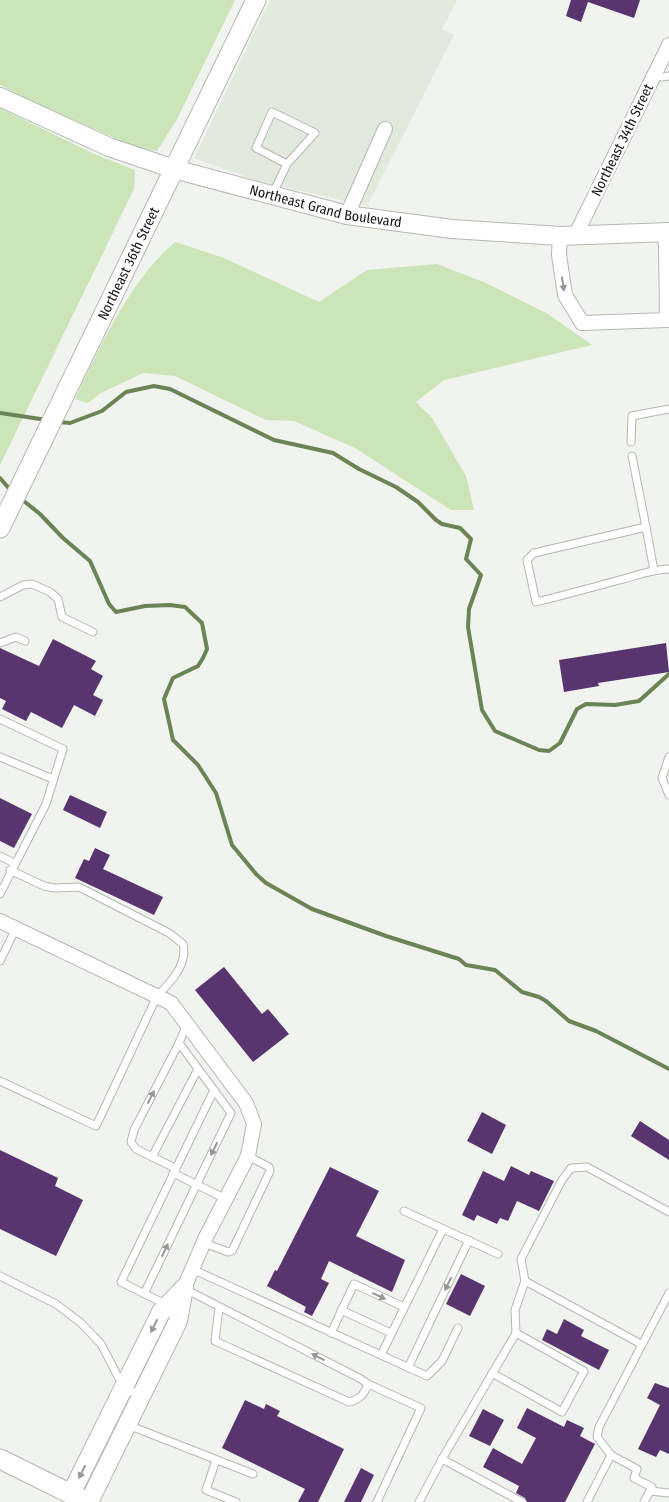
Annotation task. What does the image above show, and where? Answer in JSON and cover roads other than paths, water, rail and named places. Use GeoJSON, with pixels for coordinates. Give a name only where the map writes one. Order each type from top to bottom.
{"type":"FeatureCollection","features":[{"type":"Feature","properties":{"kind":"main road","name":"Northeast 36th Street"},"geometry":{"type":"LineString","coordinates":[[0,528],[256,0]]}},
{"type":"Feature","properties":{"kind":"main road"},"geometry":{"type":"LineString","coordinates":[[0,1459],[83,1499]]}},
{"type":"Feature","properties":{"kind":"street","name":"Northeast 34th Street"},"geometry":{"type":"LineString","coordinates":[[567,236],[662,75],[669,45]]}},
{"type":"Feature","properties":{"kind":"street","name":"Northeast Grand Boulevard"},"geometry":{"type":"LineString","coordinates":[[0,97],[109,147],[174,168],[347,215],[452,229],[567,236],[666,232]]}},
{"type":"Feature","properties":{"kind":"street"},"geometry":{"type":"LineString","coordinates":[[347,215],[385,130]]}},
{"type":"Feature","properties":{"kind":"street"},"geometry":{"type":"LineString","coordinates":[[567,236],[559,255],[565,295],[582,323],[668,320],[666,232]]}},
{"type":"Feature","properties":{"kind":"street"},"geometry":{"type":"LineString","coordinates":[[0,921],[171,1003],[246,1103],[254,1124],[248,1156],[204,1243],[184,1288],[178,1321],[127,1425],[83,1499]]}},
{"type":"Feature","properties":{"kind":"street"},"geometry":{"type":"LineString","coordinates":[[83,1499],[124,1388],[161,1312],[184,1288]]}},
{"type":"Feature","properties":{"kind":"lane"},"geometry":{"type":"LineString","coordinates":[[272,196],[287,164],[315,132],[272,112],[256,148],[287,164]]}},
{"type":"Feature","properties":{"kind":"lane"},"geometry":{"type":"LineString","coordinates":[[631,442],[632,416],[669,409]]}},
{"type":"Feature","properties":{"kind":"lane"},"geometry":{"type":"LineString","coordinates":[[632,456],[654,571]]}},
{"type":"Feature","properties":{"kind":"lane"},"geometry":{"type":"LineString","coordinates":[[646,527],[534,553],[527,560],[536,602],[654,571],[669,569]]}},
{"type":"Feature","properties":{"kind":"lane"},"geometry":{"type":"LineString","coordinates":[[0,598],[23,585],[32,584],[50,592],[58,599],[62,617],[94,632]]}},
{"type":"Feature","properties":{"kind":"lane"},"geometry":{"type":"LineString","coordinates":[[0,643],[16,637],[25,641]]}},
{"type":"Feature","properties":{"kind":"lane"},"geometry":{"type":"LineString","coordinates":[[0,719],[63,749],[46,804],[10,870],[0,894]]}},
{"type":"Feature","properties":{"kind":"lane"},"geometry":{"type":"LineString","coordinates":[[0,757],[53,779]]}},
{"type":"Feature","properties":{"kind":"lane"},"geometry":{"type":"LineString","coordinates":[[669,757],[662,778],[669,795]]}},
{"type":"Feature","properties":{"kind":"lane"},"geometry":{"type":"LineString","coordinates":[[0,856],[14,863]]}},
{"type":"Feature","properties":{"kind":"lane"},"geometry":{"type":"LineString","coordinates":[[0,1081],[96,1126],[157,996],[173,981],[186,954],[183,944],[169,933],[79,887],[56,888],[44,886],[10,870]]}},
{"type":"Feature","properties":{"kind":"lane"},"geometry":{"type":"LineString","coordinates":[[0,961],[16,928]]}},
{"type":"Feature","properties":{"kind":"lane"},"geometry":{"type":"LineString","coordinates":[[187,1024],[134,1130],[131,1142],[136,1149],[196,1184],[226,1198]]}},
{"type":"Feature","properties":{"kind":"lane"},"geometry":{"type":"LineString","coordinates":[[144,1294],[231,1114],[178,1043]]}},
{"type":"Feature","properties":{"kind":"lane"},"geometry":{"type":"LineString","coordinates":[[152,1157],[198,1069]]}},
{"type":"Feature","properties":{"kind":"lane"},"geometry":{"type":"LineString","coordinates":[[167,1306],[121,1282],[214,1090]]}},
{"type":"Feature","properties":{"kind":"lane"},"geometry":{"type":"LineString","coordinates":[[204,1243],[228,1252],[232,1251],[270,1171],[269,1167],[248,1156]]}},
{"type":"Feature","properties":{"kind":"lane"},"geometry":{"type":"LineString","coordinates":[[419,1502],[516,1333],[515,1310],[525,1281],[521,1259],[562,1180],[572,1168],[587,1167],[669,1212]]}},
{"type":"Feature","properties":{"kind":"lane"},"geometry":{"type":"LineString","coordinates":[[404,1211],[498,1254]]}},
{"type":"Feature","properties":{"kind":"lane"},"geometry":{"type":"LineString","coordinates":[[381,1355],[443,1229]]}},
{"type":"Feature","properties":{"kind":"lane"},"geometry":{"type":"LineString","coordinates":[[408,1368],[468,1240]]}},
{"type":"Feature","properties":{"kind":"lane"},"geometry":{"type":"LineString","coordinates":[[192,1269],[427,1376],[432,1374],[442,1361],[458,1328]]}},
{"type":"Feature","properties":{"kind":"lane"},"geometry":{"type":"LineString","coordinates":[[0,1276],[56,1304],[81,1322],[101,1344],[124,1388],[141,1396]]}},
{"type":"Feature","properties":{"kind":"lane"},"geometry":{"type":"LineString","coordinates":[[525,1281],[641,1344]]}},
{"type":"Feature","properties":{"kind":"lane"},"geometry":{"type":"LineString","coordinates":[[331,1333],[354,1284],[404,1307]]}},
{"type":"Feature","properties":{"kind":"lane"},"geometry":{"type":"LineString","coordinates":[[184,1288],[368,1384],[421,1408],[377,1502]]}},
{"type":"Feature","properties":{"kind":"lane"},"geometry":{"type":"LineString","coordinates":[[644,1502],[652,1487],[634,1478],[637,1470],[611,1455],[597,1437],[599,1427],[669,1293]]}},
{"type":"Feature","properties":{"kind":"lane"},"geometry":{"type":"LineString","coordinates":[[219,1307],[215,1341],[349,1402],[358,1400],[364,1394],[368,1384]]}},
{"type":"Feature","properties":{"kind":"lane"},"geometry":{"type":"LineString","coordinates":[[341,1310],[392,1333]]}},
{"type":"Feature","properties":{"kind":"lane"},"geometry":{"type":"LineString","coordinates":[[492,1373],[562,1412],[584,1371],[516,1333]]}},
{"type":"Feature","properties":{"kind":"lane"},"geometry":{"type":"LineString","coordinates":[[127,1425],[254,1474]]}},
{"type":"Feature","properties":{"kind":"lane"},"geometry":{"type":"LineString","coordinates":[[588,1502],[611,1455]]}},
{"type":"Feature","properties":{"kind":"lane"},"geometry":{"type":"LineString","coordinates":[[442,1459],[522,1502]]}},
{"type":"Feature","properties":{"kind":"lane"},"geometry":{"type":"LineString","coordinates":[[216,1460],[206,1490],[236,1502]]}},
{"type":"Feature","properties":{"kind":"lane"},"geometry":{"type":"LineString","coordinates":[[650,1491],[669,1493]]}},
{"type":"Feature","properties":{"kind":"waterway"},"geometry":{"type":"LineString","coordinates":[[59,422],[70,423],[102,411],[126,392],[154,386],[170,389],[274,440],[333,453],[359,469],[396,487],[418,502],[442,524],[460,528],[471,539],[466,559],[481,575],[469,609],[468,627],[482,710],[495,731],[539,750],[549,751],[560,743],[577,709],[586,704],[615,705],[639,701],[669,674]]}},
{"type":"Feature","properties":{"kind":"waterway"},"geometry":{"type":"LineString","coordinates":[[0,413],[47,420]]}},
{"type":"Feature","properties":{"kind":"waterway"},"geometry":{"type":"LineString","coordinates":[[0,478],[12,492]]}},
{"type":"Feature","properties":{"kind":"waterway"},"geometry":{"type":"LineString","coordinates":[[20,498],[90,561],[109,604],[116,612],[145,606],[170,605],[185,607],[202,623],[207,649],[203,658],[198,666],[173,678],[164,699],[173,740],[198,765],[216,793],[232,845],[266,883],[312,909],[386,936],[459,959],[466,965],[495,970],[522,992],[546,1001],[569,1021],[596,1031],[669,1069]]}}]}
